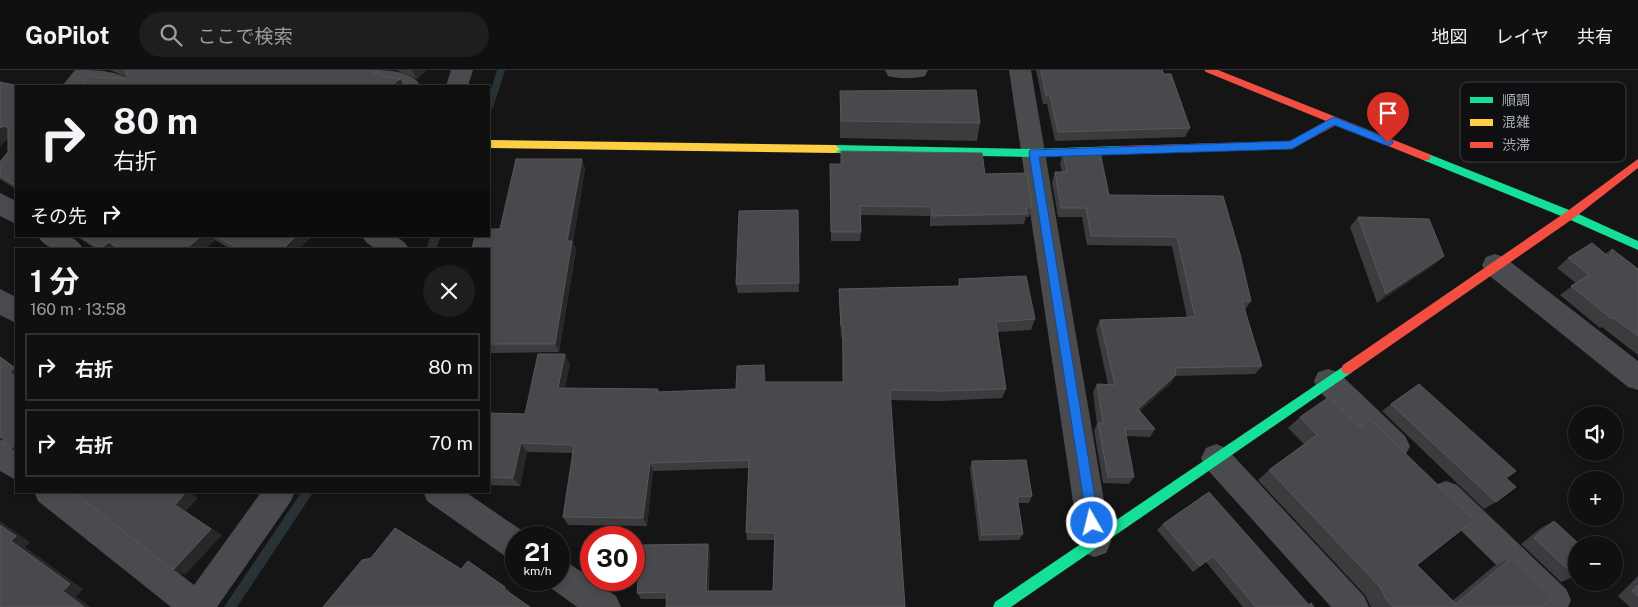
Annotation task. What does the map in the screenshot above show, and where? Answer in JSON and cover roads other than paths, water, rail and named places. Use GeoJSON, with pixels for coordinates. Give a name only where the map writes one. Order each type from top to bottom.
{"type":"FeatureCollection","features":[{"type":"Feature","properties":{"kind":"street"},"geometry":{"type":"LineString","coordinates":[[74,85],[88,70]]}},
{"type":"Feature","properties":{"kind":"street"},"geometry":{"type":"LineString","coordinates":[[98,70],[123,85]]}},
{"type":"Feature","properties":{"kind":"street"},"geometry":{"type":"LineString","coordinates":[[379,70],[408,85]]}},
{"type":"Feature","properties":{"kind":"street"},"geometry":{"type":"LineString","coordinates":[[457,85],[462,70]]}},
{"type":"Feature","properties":{"kind":"street"},"geometry":{"type":"LineString","coordinates":[[896,70],[917,70]]}},
{"type":"Feature","properties":{"kind":"street"},"geometry":{"type":"LineString","coordinates":[[1020,70],[1095,542]]}},
{"type":"Feature","properties":{"kind":"street"},"geometry":{"type":"LineString","coordinates":[[1209,70],[1570,215],[1638,246]]}},
{"type":"Feature","properties":{"kind":"street"},"geometry":{"type":"LineString","coordinates":[[490,144],[531,143],[1034,153],[1292,145],[1334,121]]}},
{"type":"Feature","properties":{"kind":"street"},"geometry":{"type":"LineString","coordinates":[[1000,607],[1570,215],[1638,163]]}},
{"type":"Feature","properties":{"kind":"street"},"geometry":{"type":"LineString","coordinates":[[0,204],[15,213]]}},
{"type":"Feature","properties":{"kind":"street"},"geometry":{"type":"LineString","coordinates":[[52,237],[69,248]]}},
{"type":"Feature","properties":{"kind":"street"},"geometry":{"type":"LineString","coordinates":[[377,237],[394,248]]}},
{"type":"Feature","properties":{"kind":"street"},"geometry":{"type":"LineString","coordinates":[[1495,265],[1638,378]]}},
{"type":"Feature","properties":{"kind":"street"},"geometry":{"type":"LineString","coordinates":[[0,300],[15,311]]}},
{"type":"Feature","properties":{"kind":"street"},"geometry":{"type":"LineString","coordinates":[[1328,381],[1555,600]]}},
{"type":"Feature","properties":{"kind":"street"},"geometry":{"type":"LineString","coordinates":[[0,453],[15,465]]}},
{"type":"Feature","properties":{"kind":"street"},"geometry":{"type":"LineString","coordinates":[[1216,458],[1353,607]]}},
{"type":"Feature","properties":{"kind":"street"},"geometry":{"type":"LineString","coordinates":[[51,493],[197,607],[279,493]]}},
{"type":"Feature","properties":{"kind":"street"},"geometry":{"type":"LineString","coordinates":[[441,493],[505,537]]}},
{"type":"Feature","properties":{"kind":"street"},"geometry":{"type":"LineString","coordinates":[[570,582],[606,607]]}},
{"type":"Feature","properties":{"kind":"waterway"},"geometry":{"type":"LineString","coordinates":[[490,105],[501,70]]}},
{"type":"Feature","properties":{"kind":"waterway"},"geometry":{"type":"LineString","coordinates":[[431,248],[436,237]]}},
{"type":"Feature","properties":{"kind":"waterway"},"geometry":{"type":"LineString","coordinates":[[230,607],[308,493]]}}]}
